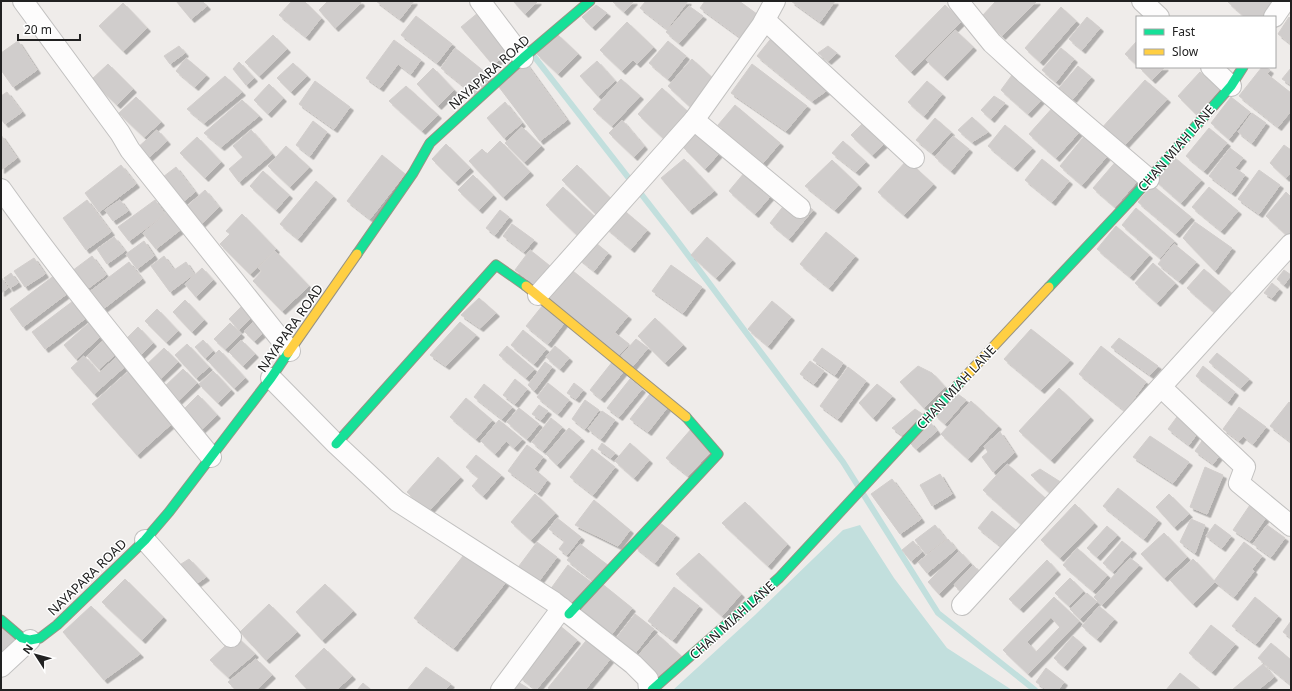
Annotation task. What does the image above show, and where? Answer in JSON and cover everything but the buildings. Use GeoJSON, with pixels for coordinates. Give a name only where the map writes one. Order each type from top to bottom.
{"type":"FeatureCollection","features":[{"type":"Feature","properties":{"kind":"street"},"geometry":{"type":"LineString","coordinates":[[480,1],[522,58]]}},
{"type":"Feature","properties":{"kind":"street","name":"NAYAPARA ROAD"},"geometry":{"type":"LineString","coordinates":[[30,640],[40,638],[57,624],[145,540],[170,512],[271,378],[413,173],[430,143],[522,58],[590,1]]}},
{"type":"Feature","properties":{"kind":"street"},"geometry":{"type":"LineString","coordinates":[[538,295],[694,120],[765,20],[775,1]]}},
{"type":"Feature","properties":{"kind":"street"},"geometry":{"type":"LineString","coordinates":[[958,1],[992,43],[1021,70],[1149,180]]}},
{"type":"Feature","properties":{"kind":"street"},"geometry":{"type":"LineString","coordinates":[[1142,1],[1158,16]]}},
{"type":"Feature","properties":{"kind":"street"},"geometry":{"type":"LineString","coordinates":[[1275,16],[1285,1]]}},
{"type":"Feature","properties":{"kind":"street"},"geometry":{"type":"LineString","coordinates":[[32,4],[130,150],[290,351]]}},
{"type":"Feature","properties":{"kind":"street"},"geometry":{"type":"LineString","coordinates":[[765,20],[914,158]]}},
{"type":"Feature","properties":{"kind":"street"},"geometry":{"type":"LineString","coordinates":[[1212,68],[1231,86]]}},
{"type":"Feature","properties":{"kind":"street","name":"CHAN MIAH LANE"},"geometry":{"type":"LineString","coordinates":[[652,690],[779,578],[1149,180],[1231,86],[1242,68]]}},
{"type":"Feature","properties":{"kind":"street"},"geometry":{"type":"LineString","coordinates":[[694,120],[800,208]]}},
{"type":"Feature","properties":{"kind":"street"},"geometry":{"type":"LineString","coordinates":[[1,189],[35,237],[89,308],[211,457]]}},
{"type":"Feature","properties":{"kind":"street"},"geometry":{"type":"LineString","coordinates":[[962,605],[1291,244]]}},
{"type":"Feature","properties":{"kind":"street"},"geometry":{"type":"LineString","coordinates":[[336,444],[496,265],[538,295],[683,414],[718,454],[565,611],[501,690]]}},
{"type":"Feature","properties":{"kind":"street"},"geometry":{"type":"LineString","coordinates":[[271,378],[336,444],[397,501],[565,611],[633,664],[648,679],[648,690]]}},
{"type":"Feature","properties":{"kind":"street"},"geometry":{"type":"LineString","coordinates":[[1161,387],[1245,467],[1239,483],[1291,526]]}},
{"type":"Feature","properties":{"kind":"street"},"geometry":{"type":"LineString","coordinates":[[145,540],[231,636]]}},
{"type":"Feature","properties":{"kind":"street"},"geometry":{"type":"LineString","coordinates":[[1,620],[22,638],[30,640]]}},
{"type":"Feature","properties":{"kind":"street"},"geometry":{"type":"LineString","coordinates":[[1,666],[30,640]]}},
{"type":"Feature","properties":{"kind":"water"},"geometry":{"type":"Polygon","coordinates":[[[860,525],[894,578],[947,648],[1012,690],[673,690],[755,615],[843,530],[860,525]]]}},
{"type":"Feature","properties":{"kind":"waterway"},"geometry":{"type":"LineString","coordinates":[[533,55],[673,235],[843,462],[938,613],[1035,690]]}},
{"type":"Feature","properties":{"kind":"traffic: fast"},"geometry":{"type":"LineString","coordinates":[[357,254],[413,173],[430,143],[523,58],[590,1]]}},
{"type":"Feature","properties":{"kind":"traffic: fast"},"geometry":{"type":"LineString","coordinates":[[1049,287],[1129,202],[1231,86],[1242,68]]}},
{"type":"Feature","properties":{"kind":"traffic: fast"},"geometry":{"type":"LineString","coordinates":[[336,444],[496,265],[526,286]]}},
{"type":"Feature","properties":{"kind":"traffic: fast"},"geometry":{"type":"LineString","coordinates":[[1,620],[22,638],[30,640],[40,638],[57,625],[145,540],[169,512],[271,378],[288,353]]}},
{"type":"Feature","properties":{"kind":"traffic: fast"},"geometry":{"type":"LineString","coordinates":[[652,690],[779,578],[965,377]]}},
{"type":"Feature","properties":{"kind":"traffic: fast"},"geometry":{"type":"LineString","coordinates":[[569,614],[718,454],[686,417]]}},
{"type":"Feature","properties":{"kind":"traffic: slow"},"geometry":{"type":"LineString","coordinates":[[288,353],[357,254]]}},
{"type":"Feature","properties":{"kind":"traffic: slow"},"geometry":{"type":"LineString","coordinates":[[526,286],[686,417]]}},
{"type":"Feature","properties":{"kind":"traffic: slow"},"geometry":{"type":"LineString","coordinates":[[965,377],[1049,287]]}}]}
